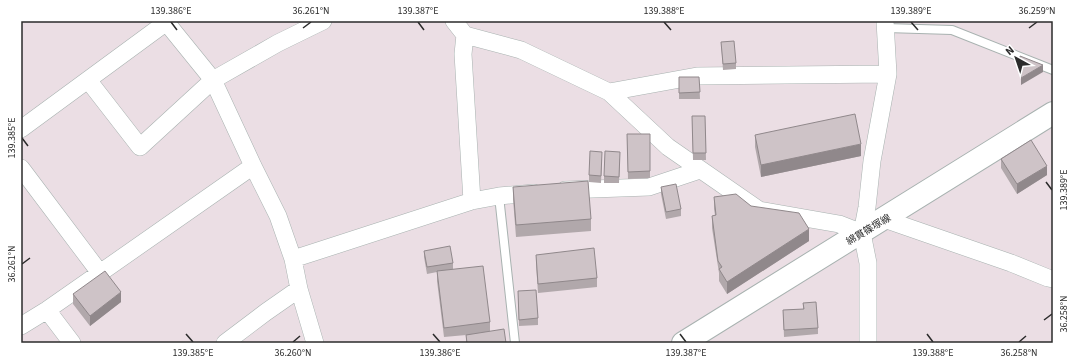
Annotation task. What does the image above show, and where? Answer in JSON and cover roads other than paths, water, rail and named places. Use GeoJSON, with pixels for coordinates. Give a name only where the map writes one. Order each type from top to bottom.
{"type":"FeatureCollection","features":[{"type":"Feature","properties":{"kind":"main road","name":"綿貫篠塚線"},"geometry":{"type":"LineString","coordinates":[[683,343],[862,232],[884,220],[1053,113]]}},
{"type":"Feature","properties":{"kind":"street"},"geometry":{"type":"LineString","coordinates":[[88,80],[140,147],[213,80],[278,43],[323,21]]}},
{"type":"Feature","properties":{"kind":"street"},"geometry":{"type":"LineString","coordinates":[[454,21],[465,35],[521,50],[609,92],[668,147],[759,210],[839,224],[862,232]]}},
{"type":"Feature","properties":{"kind":"street"},"geometry":{"type":"LineString","coordinates":[[21,129],[167,22],[213,80],[278,216],[293,259],[299,290],[315,343]]}},
{"type":"Feature","properties":{"kind":"street"},"geometry":{"type":"LineString","coordinates":[[868,343],[868,263],[862,232],[867,207],[872,161],[888,74],[886,25]]}},
{"type":"Feature","properties":{"kind":"street"},"geometry":{"type":"LineString","coordinates":[[465,35],[463,54],[472,201]]}},
{"type":"Feature","properties":{"kind":"street"},"geometry":{"type":"LineString","coordinates":[[609,92],[697,76],[888,74]]}},
{"type":"Feature","properties":{"kind":"street"},"geometry":{"type":"LineString","coordinates":[[21,326],[47,310],[253,166]]}},
{"type":"Feature","properties":{"kind":"street"},"geometry":{"type":"LineString","coordinates":[[21,168],[100,273]]}},
{"type":"Feature","properties":{"kind":"street"},"geometry":{"type":"LineString","coordinates":[[293,259],[472,201],[499,196],[572,189],[649,187],[700,170]]}},
{"type":"Feature","properties":{"kind":"street"},"geometry":{"type":"LineString","coordinates":[[884,220],[1011,263],[1053,279]]}},
{"type":"Feature","properties":{"kind":"street"},"geometry":{"type":"LineString","coordinates":[[225,343],[266,312],[299,290]]}},
{"type":"Feature","properties":{"kind":"street"},"geometry":{"type":"LineString","coordinates":[[47,310],[72,343]]}},
{"type":"Feature","properties":{"kind":"lane"},"geometry":{"type":"LineString","coordinates":[[886,25],[952,30],[1053,70]]}},
{"type":"Feature","properties":{"kind":"lane"},"geometry":{"type":"LineString","coordinates":[[499,196],[515,343]]}}]}
